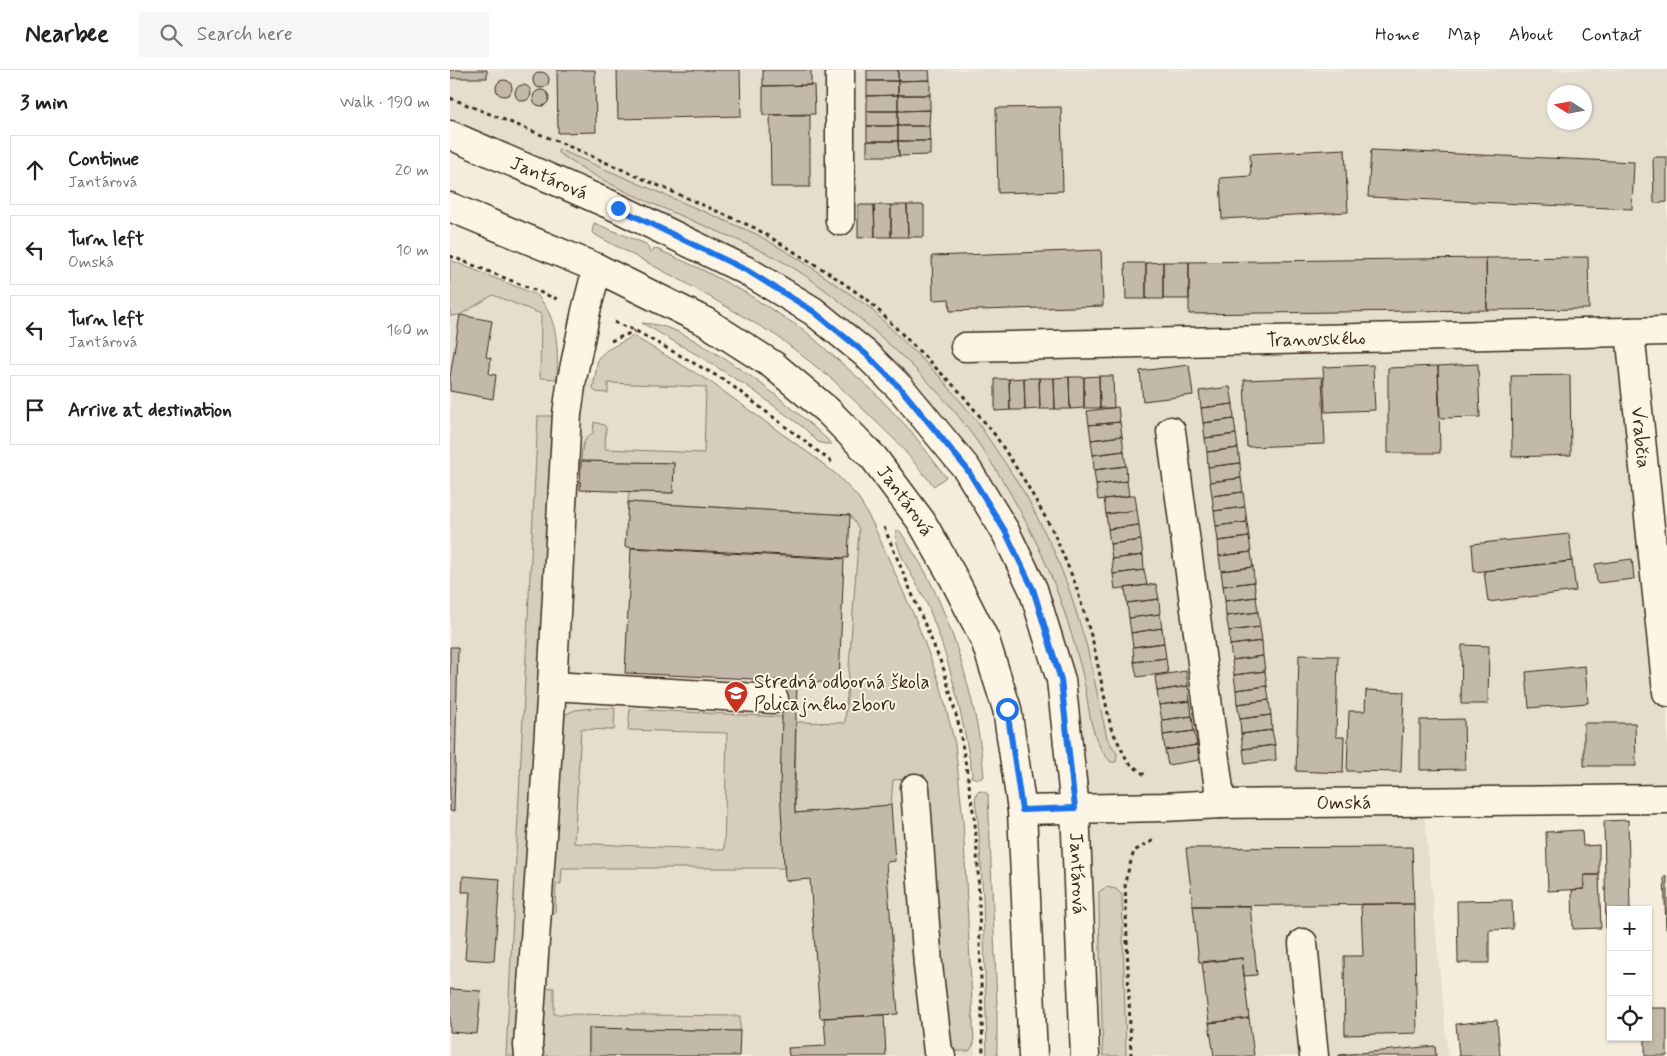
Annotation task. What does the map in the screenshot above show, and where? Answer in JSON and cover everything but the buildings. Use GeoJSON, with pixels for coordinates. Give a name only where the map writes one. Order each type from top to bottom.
{"type":"FeatureCollection","features":[{"type":"Feature","properties":{"kind":"street"},"geometry":{"type":"LineString","coordinates":[[840,70],[840,221]]}},
{"type":"Feature","properties":{"kind":"street","name":"Jantárová"},"geometry":{"type":"LineString","coordinates":[[450,135],[618,208],[748,271],[813,311],[867,355],[902,390],[967,469],[1005,531],[1033,589],[1061,680],[1075,808],[1085,1056]]}},
{"type":"Feature","properties":{"kind":"street","name":"Jantárová"},"geometry":{"type":"LineString","coordinates":[[450,207],[597,268],[706,322],[773,365],[828,411],[874,458],[921,521],[953,577],[985,640],[1007,709],[1022,810],[1033,1056]]}},
{"type":"Feature","properties":{"kind":"street"},"geometry":{"type":"LineString","coordinates":[[529,1056],[528,1045],[552,686],[567,414],[586,310],[597,268]]}},
{"type":"Feature","properties":{"kind":"street","name":"Tranovského"},"geometry":{"type":"LineString","coordinates":[[965,347],[1667,331]]}},
{"type":"Feature","properties":{"kind":"street","name":"Vrabčia"},"geometry":{"type":"LineString","coordinates":[[1630,332],[1667,692]]}},
{"type":"Feature","properties":{"kind":"street"},"geometry":{"type":"LineString","coordinates":[[1171,431],[1221,804]]}},
{"type":"Feature","properties":{"kind":"street"},"geometry":{"type":"LineString","coordinates":[[552,686],[774,699]]}},
{"type":"Feature","properties":{"kind":"street"},"geometry":{"type":"LineString","coordinates":[[915,788],[928,965],[938,1052],[941,1056]]}},
{"type":"Feature","properties":{"kind":"street","name":"Omská"},"geometry":{"type":"LineString","coordinates":[[1022,810],[1221,804],[1667,799]]}},
{"type":"Feature","properties":{"kind":"street"},"geometry":{"type":"LineString","coordinates":[[1303,944],[1314,1056]]}},
{"type":"Feature","properties":{"kind":"path"},"geometry":{"type":"LineString","coordinates":[[450,256],[636,331],[726,381],[838,468]]}},
{"type":"Feature","properties":{"kind":"path"},"geometry":{"type":"LineString","coordinates":[[882,523],[944,670],[961,735],[975,823],[983,1056]]}},
{"type":"Feature","properties":{"kind":"shaded area"},"geometry":{"type":"Polygon","coordinates":[[[450,70],[1667,70],[1667,331],[1630,332],[1667,692],[1667,799],[1423,802],[1448,1056],[1085,1056],[1061,680],[967,469],[813,311],[450,137],[450,70]]]}},
{"type":"Feature","properties":{"kind":"shaded area"},"geometry":{"type":"Polygon","coordinates":[[[558,149],[756,234],[799,259],[869,307],[941,378],[976,420],[1007,466],[1027,497],[1055,553],[1070,592],[1087,647],[1107,738],[1117,754],[1116,762],[1111,762],[1097,742],[1072,635],[1042,554],[1012,497],[988,458],[948,403],[908,361],[821,287],[798,271],[753,247],[603,180],[558,153],[558,149]]]}},
{"type":"Feature","properties":{"kind":"shaded area"},"geometry":{"type":"Polygon","coordinates":[[[594,223],[646,244],[651,252],[654,249],[659,250],[703,270],[746,293],[804,330],[871,389],[911,431],[946,477],[934,486],[897,442],[832,379],[777,336],[684,282],[599,237],[592,232],[594,223]]]}},
{"type":"Feature","properties":{"kind":"shaded area"},"geometry":{"type":"Polygon","coordinates":[[[450,260],[537,295],[550,314],[556,335],[557,379],[540,378],[541,314],[493,295],[460,315],[450,316],[450,260]]]}},
{"type":"Feature","properties":{"kind":"shaded area","name":"Stredná odborná škola Policajného zboru"},"geometry":{"type":"Polygon","coordinates":[[[450,274],[541,315],[540,378],[709,381],[803,448],[837,475],[858,497],[873,524],[916,620],[940,684],[955,744],[963,820],[975,1056],[450,1056],[450,274]]]}},
{"type":"Feature","properties":{"kind":"shaded area"},"geometry":{"type":"Polygon","coordinates":[[[642,323],[662,326],[679,332],[729,361],[775,394],[832,444],[818,442],[804,428],[750,388],[642,323]]]}},
{"type":"Feature","properties":{"kind":"shaded area"},"geometry":{"type":"Polygon","coordinates":[[[633,336],[709,381],[817,459],[837,475],[858,497],[873,524],[916,620],[940,684],[955,744],[963,820],[974,1044],[969,1051],[956,1051],[946,1045],[921,778],[893,780],[891,805],[795,813],[796,722],[845,723],[859,529],[850,515],[628,502],[629,492],[673,493],[674,463],[581,461],[583,445],[589,435],[593,433],[594,422],[604,425],[606,428],[605,449],[704,453],[706,387],[608,383],[608,393],[596,392],[593,389],[598,358],[607,350],[633,336]]]}},
{"type":"Feature","properties":{"kind":"shaded area"},"geometry":{"type":"Polygon","coordinates":[[[538,416],[553,416],[520,1056],[506,1056],[538,416]]]}},
{"type":"Feature","properties":{"kind":"shaded area"},"geometry":{"type":"Polygon","coordinates":[[[896,531],[900,531],[926,573],[947,620],[956,646],[977,726],[984,777],[979,779],[971,777],[972,773],[964,729],[942,645],[927,604],[898,548],[896,531]]]}},
{"type":"Feature","properties":{"kind":"shaded area"},"geometry":{"type":"Polygon","coordinates":[[[615,708],[614,730],[581,729],[574,843],[724,850],[727,733],[628,730],[630,709],[782,717],[784,868],[562,868],[561,884],[556,884],[555,914],[544,914],[562,716],[575,710],[615,708]]]}},
{"type":"Feature","properties":{"kind":"shaded area"},"geometry":{"type":"Polygon","coordinates":[[[982,791],[988,794],[997,1003],[997,1056],[987,1056],[983,897],[975,799],[977,792],[982,791]]]}},
{"type":"Feature","properties":{"kind":"shaded area"},"geometry":{"type":"Polygon","coordinates":[[[1106,887],[1116,889],[1122,895],[1126,1056],[1103,1056],[1099,892],[1106,887]]]}},
{"type":"Feature","properties":{"kind":"shaded area"},"geometry":{"type":"Polygon","coordinates":[[[541,987],[554,988],[554,1014],[740,1016],[740,1031],[589,1028],[589,1056],[540,1056],[541,987]]]}},
{"type":"Feature","properties":{"kind":"place","name":"Stredná odborná škola Policajného zboru"},"geometry":{"type":"Point","coordinates":[736,714]}},
{"type":"Feature","properties":{"kind":"route"},"geometry":{"type":"LineString","coordinates":[[618,208],[748,271],[813,311],[867,355],[902,390],[967,469],[1005,531],[1033,589],[1061,680],[1075,808],[1022,810],[1007,709]]}}]}
